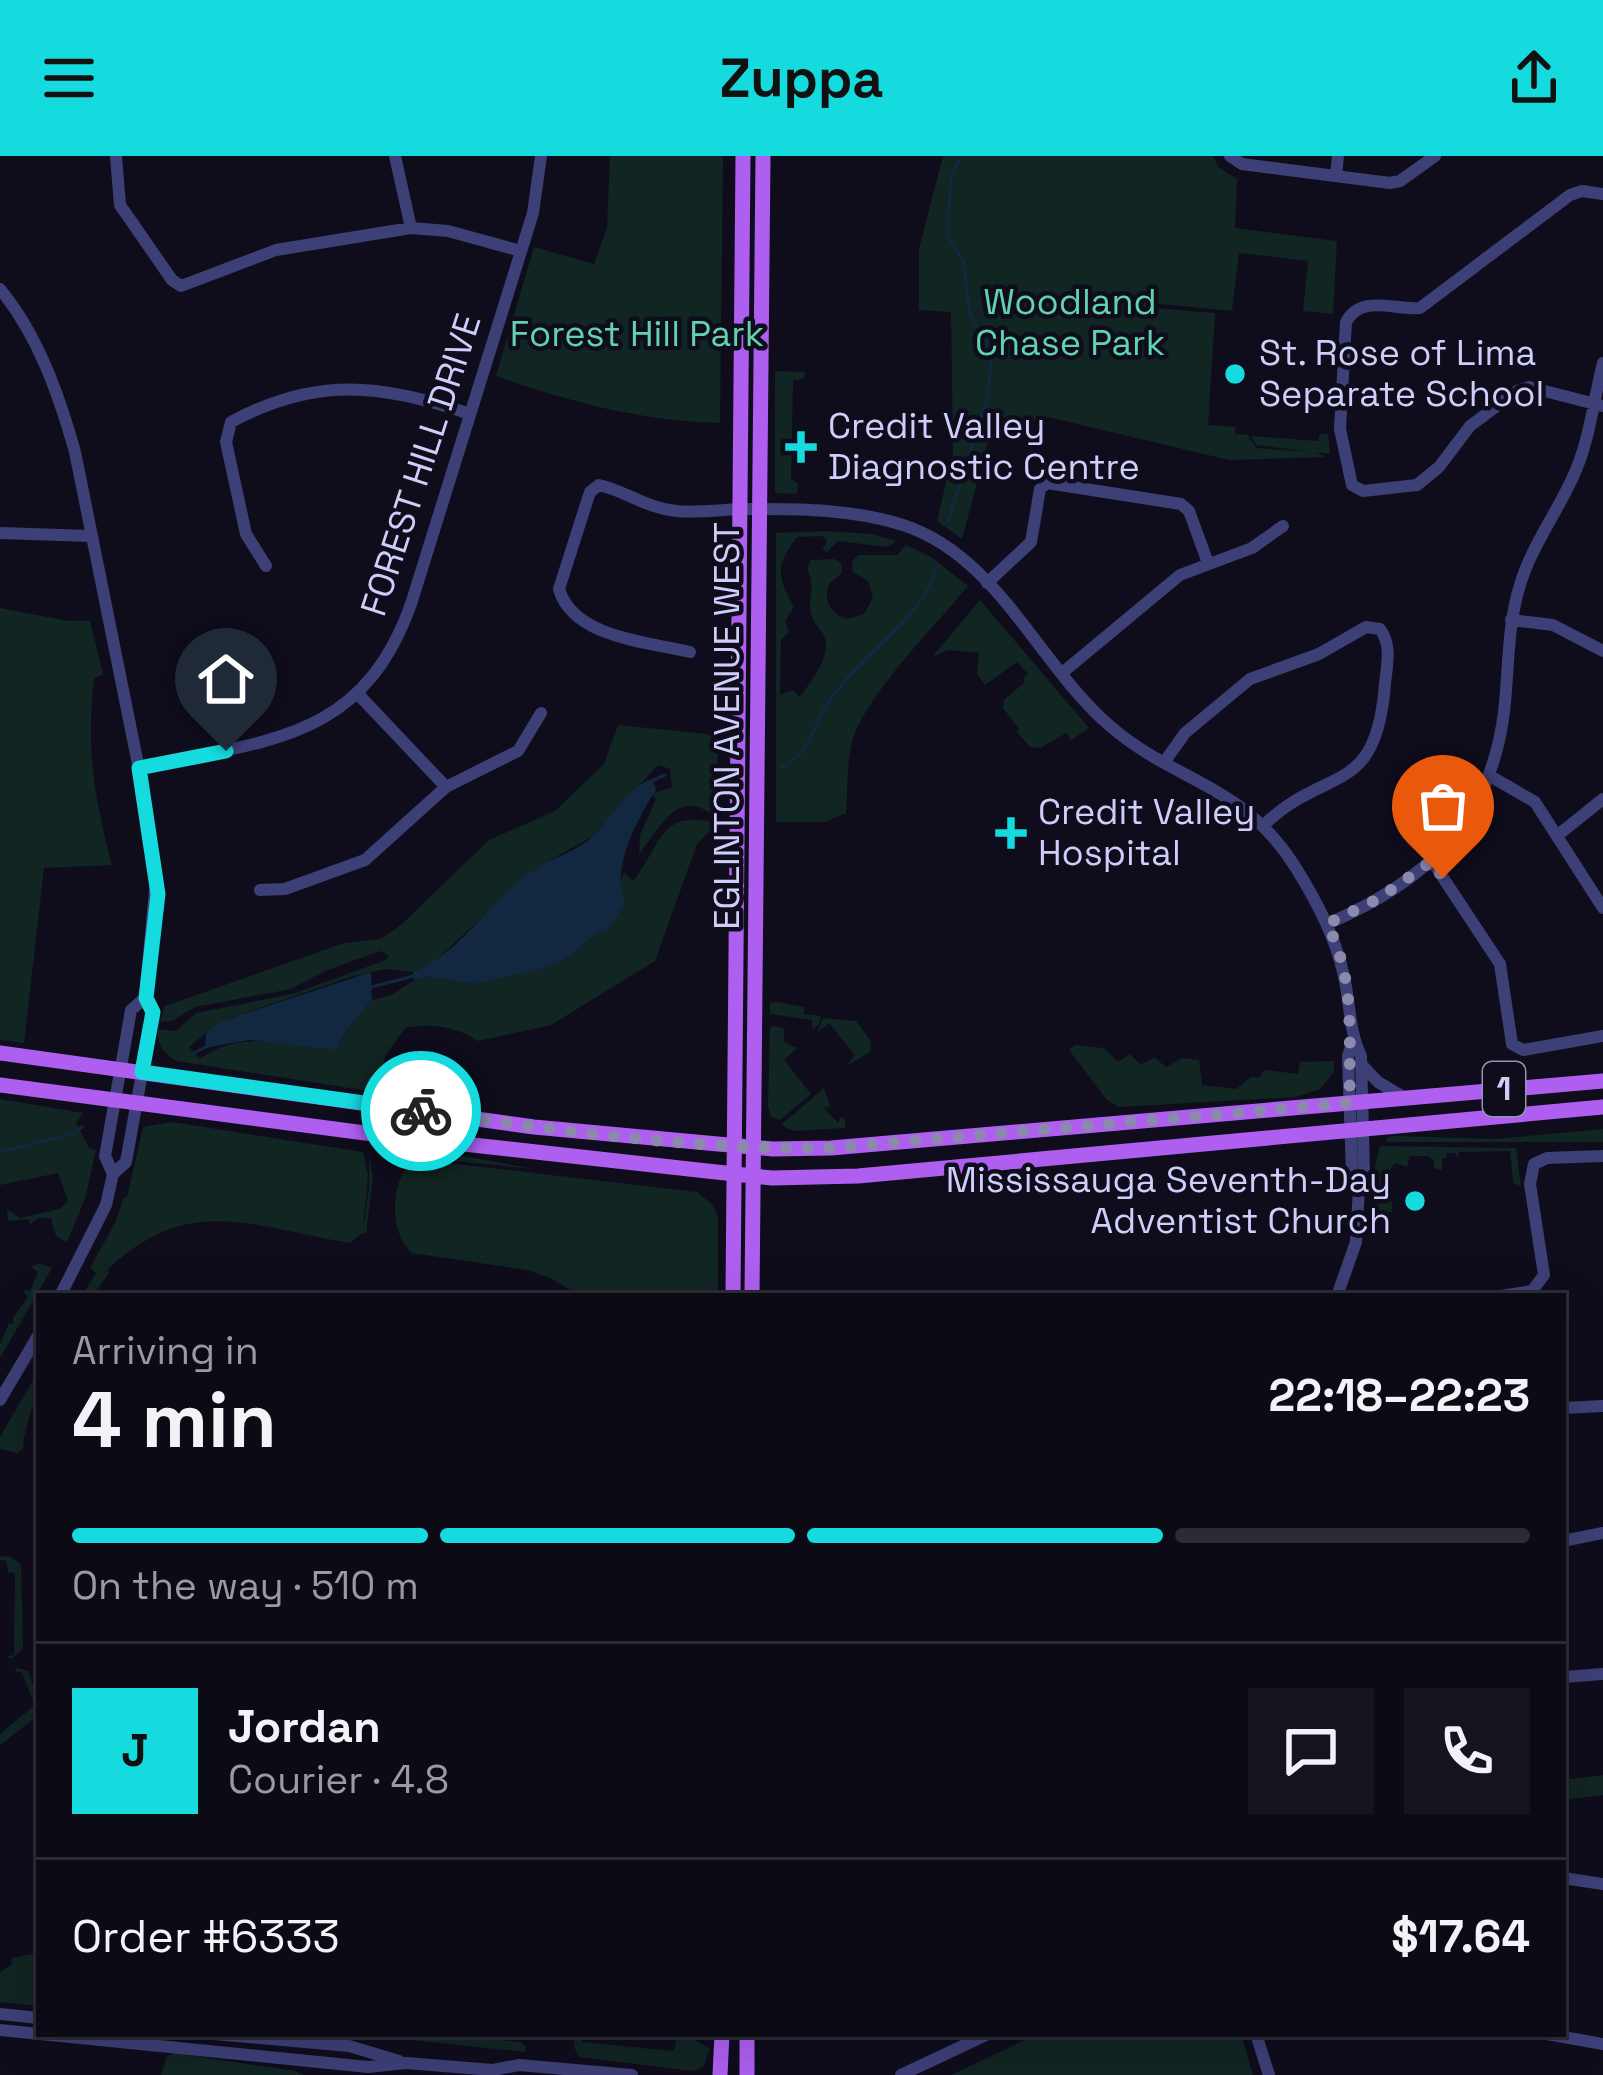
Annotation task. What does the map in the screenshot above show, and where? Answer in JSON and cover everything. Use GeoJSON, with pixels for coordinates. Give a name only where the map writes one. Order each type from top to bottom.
{"type":"FeatureCollection","features":[{"type":"Feature","properties":{"kind":"main road","name":"EGLINTON AVENUE WEST"},"geometry":{"type":"LineString","coordinates":[[733,1293],[742,156]]}},
{"type":"Feature","properties":{"kind":"main road","name":"EGLINTON AVENUE WEST"},"geometry":{"type":"LineString","coordinates":[[752,1293],[763,156]]}},
{"type":"Feature","properties":{"kind":"main road","name":"1"},"geometry":{"type":"LineString","coordinates":[[0,1053],[534,1126],[752,1147],[831,1148],[1603,1081]]}},
{"type":"Feature","properties":{"kind":"main road","name":"1"},"geometry":{"type":"LineString","coordinates":[[0,1085],[752,1176],[858,1177],[1603,1107]]}},
{"type":"Feature","properties":{"kind":"main road"},"geometry":{"type":"LineString","coordinates":[[720,2075],[722,2037]]}},
{"type":"Feature","properties":{"kind":"main road"},"geometry":{"type":"LineString","coordinates":[[747,2037],[747,2075]]}},
{"type":"Feature","properties":{"kind":"street"},"geometry":{"type":"LineString","coordinates":[[116,156],[120,205],[181,286],[276,250],[411,228],[448,231],[521,251]]}},
{"type":"Feature","properties":{"kind":"street"},"geometry":{"type":"LineString","coordinates":[[395,156],[411,228]]}},
{"type":"Feature","properties":{"kind":"street","name":"FOREST HILL DRIVE"},"geometry":{"type":"LineString","coordinates":[[139,768],[308,728],[357,693],[387,655],[404,622],[521,251],[537,196],[541,156]]}},
{"type":"Feature","properties":{"kind":"street"},"geometry":{"type":"LineString","coordinates":[[1230,156],[1242,164],[1390,183],[1435,156]]}},
{"type":"Feature","properties":{"kind":"street"},"geometry":{"type":"LineString","coordinates":[[1336,175],[1338,156]]}},
{"type":"Feature","properties":{"kind":"street"},"geometry":{"type":"LineString","coordinates":[[1598,405],[1542,388],[1517,391],[1459,436],[1428,478],[1402,489],[1363,491],[1352,485],[1340,441],[1346,322],[1353,310],[1364,305],[1420,308],[1570,195],[1582,190],[1603,194]]}},
{"type":"Feature","properties":{"kind":"street"},"geometry":{"type":"LineString","coordinates":[[0,289],[24,326],[63,408],[139,768],[158,894],[146,998],[153,1012],[126,1162],[113,1174],[106,1205],[62,1293]]}},
{"type":"Feature","properties":{"kind":"street"},"geometry":{"type":"LineString","coordinates":[[1327,924],[1378,899],[1432,861],[1457,837],[1478,806],[1490,776],[1505,707],[1511,620],[1529,559],[1576,472],[1598,405],[1603,363]]}},
{"type":"Feature","properties":{"kind":"street"},"geometry":{"type":"LineString","coordinates":[[266,566],[245,534],[226,442],[232,422],[275,403],[341,388],[403,394],[470,414]]}},
{"type":"Feature","properties":{"kind":"street"},"geometry":{"type":"LineString","coordinates":[[987,583],[1031,542],[1040,488],[1047,483],[1180,504],[1189,511],[1208,563]]}},
{"type":"Feature","properties":{"kind":"street"},"geometry":{"type":"LineString","coordinates":[[690,652],[599,629],[582,621],[564,603],[559,590],[590,492],[599,484],[642,505],[673,511],[837,512],[905,526],[950,548],[987,583],[1110,726],[1230,797],[1264,825],[1327,924],[1344,976],[1361,1064],[1378,1082],[1405,1098]]}},
{"type":"Feature","properties":{"kind":"street"},"geometry":{"type":"LineString","coordinates":[[1062,673],[1180,575],[1252,548],[1283,526]]}},
{"type":"Feature","properties":{"kind":"street"},"geometry":{"type":"LineString","coordinates":[[0,532],[92,536]]}},
{"type":"Feature","properties":{"kind":"street"},"geometry":{"type":"LineString","coordinates":[[1511,620],[1553,625],[1603,651]]}},
{"type":"Feature","properties":{"kind":"street"},"geometry":{"type":"LineString","coordinates":[[1166,761],[1185,733],[1250,680],[1319,654],[1366,627],[1379,629],[1388,646],[1383,710],[1366,755],[1341,780],[1285,805],[1264,825]]}},
{"type":"Feature","properties":{"kind":"street"},"geometry":{"type":"LineString","coordinates":[[357,693],[446,787]]}},
{"type":"Feature","properties":{"kind":"street"},"geometry":{"type":"LineString","coordinates":[[260,890],[285,889],[353,867],[446,787],[518,751],[541,712]]}},
{"type":"Feature","properties":{"kind":"street"},"geometry":{"type":"LineString","coordinates":[[1490,776],[1534,802],[1603,908]]}},
{"type":"Feature","properties":{"kind":"street"},"geometry":{"type":"LineString","coordinates":[[1558,835],[1603,799]]}},
{"type":"Feature","properties":{"kind":"street"},"geometry":{"type":"LineString","coordinates":[[1432,861],[1500,964],[1512,1044],[1523,1050],[1603,1036]]}},
{"type":"Feature","properties":{"kind":"street"},"geometry":{"type":"LineString","coordinates":[[113,1174],[105,1156],[131,1010],[146,998]]}},
{"type":"Feature","properties":{"kind":"street"},"geometry":{"type":"LineString","coordinates":[[1338,1293],[1356,1242],[1359,1188],[1352,1174],[1356,1102],[1348,1056],[1353,1040]]}},
{"type":"Feature","properties":{"kind":"street"},"geometry":{"type":"LineString","coordinates":[[1356,1102],[1361,1064]]}},
{"type":"Feature","properties":{"kind":"street"},"geometry":{"type":"LineString","coordinates":[[1524,1293],[1532,1292],[1544,1275],[1529,1176],[1534,1164],[1547,1158],[1603,1156]]}},
{"type":"Feature","properties":{"kind":"street"},"geometry":{"type":"LineString","coordinates":[[0,1400],[36,1339]]}},
{"type":"Feature","properties":{"kind":"street"},"geometry":{"type":"LineString","coordinates":[[1566,1408],[1603,1406]]}},
{"type":"Feature","properties":{"kind":"street"},"geometry":{"type":"LineString","coordinates":[[1566,1540],[1603,1534]]}},
{"type":"Feature","properties":{"kind":"street"},"geometry":{"type":"LineString","coordinates":[[1566,1677],[1603,1674]]}},
{"type":"Feature","properties":{"kind":"street"},"geometry":{"type":"LineString","coordinates":[[1566,1878],[1603,1884]]}},
{"type":"Feature","properties":{"kind":"street"},"geometry":{"type":"LineString","coordinates":[[0,2014],[36,2018]]}},
{"type":"Feature","properties":{"kind":"street"},"geometry":{"type":"LineString","coordinates":[[0,2030],[36,2034]]}},
{"type":"Feature","properties":{"kind":"street"},"geometry":{"type":"LineString","coordinates":[[58,2037],[316,2068],[406,2063],[498,2073],[520,2066],[632,2075]]}},
{"type":"Feature","properties":{"kind":"street"},"geometry":{"type":"LineString","coordinates":[[249,2037],[338,2044],[373,2050],[406,2063]]}},
{"type":"Feature","properties":{"kind":"street"},"geometry":{"type":"LineString","coordinates":[[901,2075],[982,2037]]}},
{"type":"Feature","properties":{"kind":"street"},"geometry":{"type":"LineString","coordinates":[[1257,2037],[1269,2075]]}},
{"type":"Feature","properties":{"kind":"street"},"geometry":{"type":"LineString","coordinates":[[1564,2037],[1603,2044]]}},
{"type":"Feature","properties":{"kind":"street"},"geometry":{"type":"LineString","coordinates":[[316,2068],[318,2043]]}},
{"type":"Feature","properties":{"kind":"street"},"geometry":{"type":"LineString","coordinates":[[335,2069],[338,2044]]}},
{"type":"Feature","properties":{"kind":"green space","name":"Forest Hill Park"},"geometry":{"type":"Polygon","coordinates":[[[610,156],[723,156],[720,423],[606,408],[496,376],[534,247],[594,264],[607,228],[610,156]]]}},
{"type":"Feature","properties":{"kind":"green space","name":"Woodland Chase Park"},"geometry":{"type":"Polygon","coordinates":[[[943,156],[1213,156],[1218,167],[1237,179],[1235,228],[1337,241],[1333,314],[1303,311],[1308,261],[1239,253],[1232,311],[1151,303],[1150,308],[1215,313],[1208,425],[1235,427],[1235,434],[1248,435],[1256,448],[1326,457],[1229,460],[1048,417],[990,434],[962,539],[937,521],[953,452],[951,312],[919,310],[919,249],[943,156]]]}},
{"type":"Feature","properties":{"kind":"green space"},"geometry":{"type":"Polygon","coordinates":[[[775,371],[805,372],[804,379],[793,380],[791,478],[798,484],[797,494],[775,493],[775,371]]]}},
{"type":"Feature","properties":{"kind":"green space"},"geometry":{"type":"Polygon","coordinates":[[[1320,434],[1328,434],[1330,454],[1256,445],[1251,436],[1318,441],[1320,434]]]}},
{"type":"Feature","properties":{"kind":"green space"},"geometry":{"type":"Polygon","coordinates":[[[827,531],[896,541],[887,547],[838,541],[827,552],[822,550],[827,541],[822,536],[797,537],[781,572],[794,607],[785,621],[789,632],[781,640],[780,695],[792,690],[800,697],[826,650],[810,610],[807,569],[811,560],[841,563],[842,573],[829,584],[827,596],[832,610],[847,619],[864,614],[873,598],[868,581],[853,572],[852,562],[858,555],[897,555],[906,545],[931,557],[968,586],[888,681],[861,721],[851,748],[846,813],[825,822],[776,822],[776,533],[827,531]]]}},
{"type":"Feature","properties":{"kind":"green space"},"geometry":{"type":"Polygon","coordinates":[[[980,600],[1089,728],[1071,740],[1066,733],[1040,748],[1030,747],[1003,708],[1004,700],[1028,674],[1017,662],[985,685],[977,674],[979,653],[948,650],[932,657],[980,600]]]}},
{"type":"Feature","properties":{"kind":"green space"},"geometry":{"type":"Polygon","coordinates":[[[0,608],[90,621],[103,674],[94,678],[91,751],[112,865],[44,868],[24,1043],[0,1040],[0,608]]]}},
{"type":"Feature","properties":{"kind":"green space"},"geometry":{"type":"Polygon","coordinates":[[[618,725],[718,735],[717,819],[703,809],[681,808],[639,854],[640,835],[656,799],[652,794],[672,787],[670,769],[658,765],[592,837],[534,869],[432,964],[413,972],[386,969],[353,976],[219,1022],[189,1047],[200,1059],[231,1044],[248,1042],[336,1050],[372,1000],[392,995],[414,980],[428,977],[475,984],[564,960],[601,930],[621,895],[624,872],[633,881],[670,827],[694,820],[711,822],[717,831],[697,844],[655,961],[551,1025],[478,1041],[443,1027],[405,1028],[385,1056],[381,1093],[177,1061],[162,1048],[158,1029],[176,1031],[196,1013],[292,994],[386,960],[389,955],[380,951],[291,989],[195,1007],[172,1021],[160,1022],[165,1006],[344,943],[381,939],[489,840],[555,811],[604,764],[618,725]]]}},
{"type":"Feature","properties":{"kind":"green space"},"geometry":{"type":"Polygon","coordinates":[[[770,1003],[821,1016],[819,1025],[812,1029],[812,1020],[770,1014],[770,1003]]]}},
{"type":"Feature","properties":{"kind":"green space"},"geometry":{"type":"Polygon","coordinates":[[[823,1018],[856,1021],[871,1041],[870,1052],[846,1066],[855,1055],[829,1023],[817,1033],[823,1018]]]}},
{"type":"Feature","properties":{"kind":"green space"},"geometry":{"type":"Polygon","coordinates":[[[770,1027],[784,1028],[784,1042],[797,1048],[784,1060],[811,1094],[780,1120],[771,1117],[768,1106],[770,1027]]]}},
{"type":"Feature","properties":{"kind":"green space"},"geometry":{"type":"Polygon","coordinates":[[[1075,1045],[1104,1048],[1118,1062],[1130,1054],[1141,1065],[1154,1057],[1166,1067],[1182,1058],[1199,1060],[1202,1085],[1236,1089],[1265,1070],[1298,1074],[1300,1062],[1334,1061],[1334,1072],[1320,1089],[1296,1097],[1119,1107],[1107,1100],[1069,1050],[1075,1045]]]}},
{"type":"Feature","properties":{"kind":"green space"},"geometry":{"type":"Polygon","coordinates":[[[824,1088],[830,1106],[824,1108],[838,1123],[841,1117],[845,1119],[845,1128],[794,1131],[781,1125],[824,1088]]]}},
{"type":"Feature","properties":{"kind":"green space"},"geometry":{"type":"Polygon","coordinates":[[[0,1099],[83,1113],[76,1123],[89,1148],[96,1150],[85,1199],[67,1242],[56,1236],[51,1218],[38,1218],[30,1225],[29,1219],[8,1221],[7,1209],[20,1218],[60,1209],[68,1201],[58,1173],[0,1185],[0,1099]]]}},
{"type":"Feature","properties":{"kind":"green space"},"geometry":{"type":"Polygon","coordinates":[[[172,1122],[363,1152],[368,1175],[363,1229],[369,1189],[369,1156],[373,1177],[366,1234],[350,1243],[252,1224],[195,1223],[166,1230],[137,1246],[107,1270],[94,1293],[84,1293],[96,1273],[90,1268],[127,1197],[143,1127],[172,1122]]]}},
{"type":"Feature","properties":{"kind":"green space"},"geometry":{"type":"Polygon","coordinates":[[[1603,1129],[1603,1142],[1387,1142],[1387,1137],[1395,1136],[1495,1139],[1603,1129]]]}},
{"type":"Feature","properties":{"kind":"green space"},"geometry":{"type":"Polygon","coordinates":[[[1380,1146],[1516,1148],[1521,1186],[1513,1183],[1510,1151],[1459,1152],[1458,1159],[1455,1153],[1447,1153],[1442,1170],[1434,1168],[1429,1156],[1410,1156],[1407,1167],[1395,1163],[1391,1168],[1392,1212],[1378,1214],[1375,1166],[1380,1146]]]}},
{"type":"Feature","properties":{"kind":"green space"},"geometry":{"type":"Polygon","coordinates":[[[436,1151],[534,1169],[415,1157],[436,1151]]]}},
{"type":"Feature","properties":{"kind":"green space"},"geometry":{"type":"Polygon","coordinates":[[[414,1159],[697,1192],[713,1205],[718,1217],[718,1293],[576,1293],[527,1270],[412,1253],[399,1232],[395,1206],[406,1168],[414,1159]]]}},
{"type":"Feature","properties":{"kind":"green space"},"geometry":{"type":"Polygon","coordinates":[[[39,1263],[52,1268],[0,1358],[9,1323],[13,1324],[28,1297],[23,1290],[30,1291],[38,1272],[31,1267],[39,1263]]]}},
{"type":"Feature","properties":{"kind":"green space"},"geometry":{"type":"Polygon","coordinates":[[[36,1375],[23,1448],[18,1453],[0,1449],[0,1437],[36,1375]]]}},
{"type":"Feature","properties":{"kind":"green space"},"geometry":{"type":"Polygon","coordinates":[[[0,1556],[21,1564],[23,1649],[11,1659],[7,1656],[14,1655],[15,1573],[8,1572],[0,1556]]]}},
{"type":"Feature","properties":{"kind":"green space"},"geometry":{"type":"Polygon","coordinates":[[[17,1668],[28,1671],[36,1694],[36,1717],[0,1745],[0,1734],[35,1705],[21,1671],[14,1673],[17,1668]]]}},
{"type":"Feature","properties":{"kind":"green space"},"geometry":{"type":"Polygon","coordinates":[[[1603,1775],[1603,1795],[1566,1800],[1566,1780],[1603,1775]]]}},
{"type":"Feature","properties":{"kind":"green space"},"geometry":{"type":"Polygon","coordinates":[[[36,1956],[36,2006],[0,2002],[0,1972],[11,1965],[12,1958],[36,1956]]]}},
{"type":"Feature","properties":{"kind":"green space"},"geometry":{"type":"Polygon","coordinates":[[[382,2037],[498,2037],[521,2042],[525,2052],[382,2037]]]}},
{"type":"Feature","properties":{"kind":"green space"},"geometry":{"type":"Polygon","coordinates":[[[575,2037],[582,2037],[582,2042],[674,2051],[676,2037],[690,2037],[710,2049],[703,2067],[693,2071],[579,2057],[575,2037]]]}},
{"type":"Feature","properties":{"kind":"green space"},"geometry":{"type":"Polygon","coordinates":[[[1032,2037],[1242,2037],[1253,2075],[951,2075],[1032,2037]]]}},
{"type":"Feature","properties":{"kind":"green space"},"geometry":{"type":"Polygon","coordinates":[[[174,2053],[304,2075],[161,2075],[167,2056],[174,2053]]]}},
{"type":"Feature","properties":{"kind":"water"},"geometry":{"type":"Polygon","coordinates":[[[653,780],[656,790],[623,860],[625,903],[606,933],[601,930],[564,960],[544,968],[475,984],[428,977],[414,980],[413,972],[447,951],[517,882],[590,839],[631,792],[653,780]]]}},
{"type":"Feature","properties":{"kind":"water"},"geometry":{"type":"Polygon","coordinates":[[[371,972],[372,1000],[336,1050],[249,1040],[205,1048],[206,1033],[219,1022],[371,972]]]}},
{"type":"Feature","properties":{"kind":"waterway"},"geometry":{"type":"LineString","coordinates":[[948,521],[987,401],[991,362],[984,336],[970,315],[963,260],[947,236],[951,176],[961,156]]}},
{"type":"Feature","properties":{"kind":"waterway"},"geometry":{"type":"LineString","coordinates":[[781,767],[805,747],[842,684],[906,619],[930,585],[936,567]]}},
{"type":"Feature","properties":{"kind":"waterway"},"geometry":{"type":"LineString","coordinates":[[651,781],[665,775]]}},
{"type":"Feature","properties":{"kind":"waterway"},"geometry":{"type":"LineString","coordinates":[[371,987],[414,976]]}},
{"type":"Feature","properties":{"kind":"waterway"},"geometry":{"type":"LineString","coordinates":[[194,1053],[208,1046]]}},
{"type":"Feature","properties":{"kind":"waterway"},"geometry":{"type":"LineString","coordinates":[[0,1152],[72,1134],[82,1127]]}},
{"type":"Feature","properties":{"kind":"way so far"},"geometry":{"type":"LineString","coordinates":[[421,1111],[632,1138],[773,1149],[831,1148],[1350,1103],[1350,1007],[1327,924],[1378,899],[1432,861],[1443,878]]}},
{"type":"Feature","properties":{"kind":"place","name":"St. Rose of Lima Separate School"},"geometry":{"type":"Point","coordinates":[1235,374]}},
{"type":"Feature","properties":{"kind":"place","name":"Credit Valley Diagnostic Centre"},"geometry":{"type":"Point","coordinates":[801,447]}},
{"type":"Feature","properties":{"kind":"place","name":"Credit Valley Hospital"},"geometry":{"type":"Point","coordinates":[1011,833]}},
{"type":"Feature","properties":{"kind":"place","name":"Mississauga Seventh-Day Adventist Church"},"geometry":{"type":"Point","coordinates":[1415,1201]}},
{"type":"Feature","properties":{"kind":"route"},"geometry":{"type":"LineString","coordinates":[[226,751],[139,768],[158,894],[146,998],[153,1012],[142,1072],[421,1111]]}}]}
